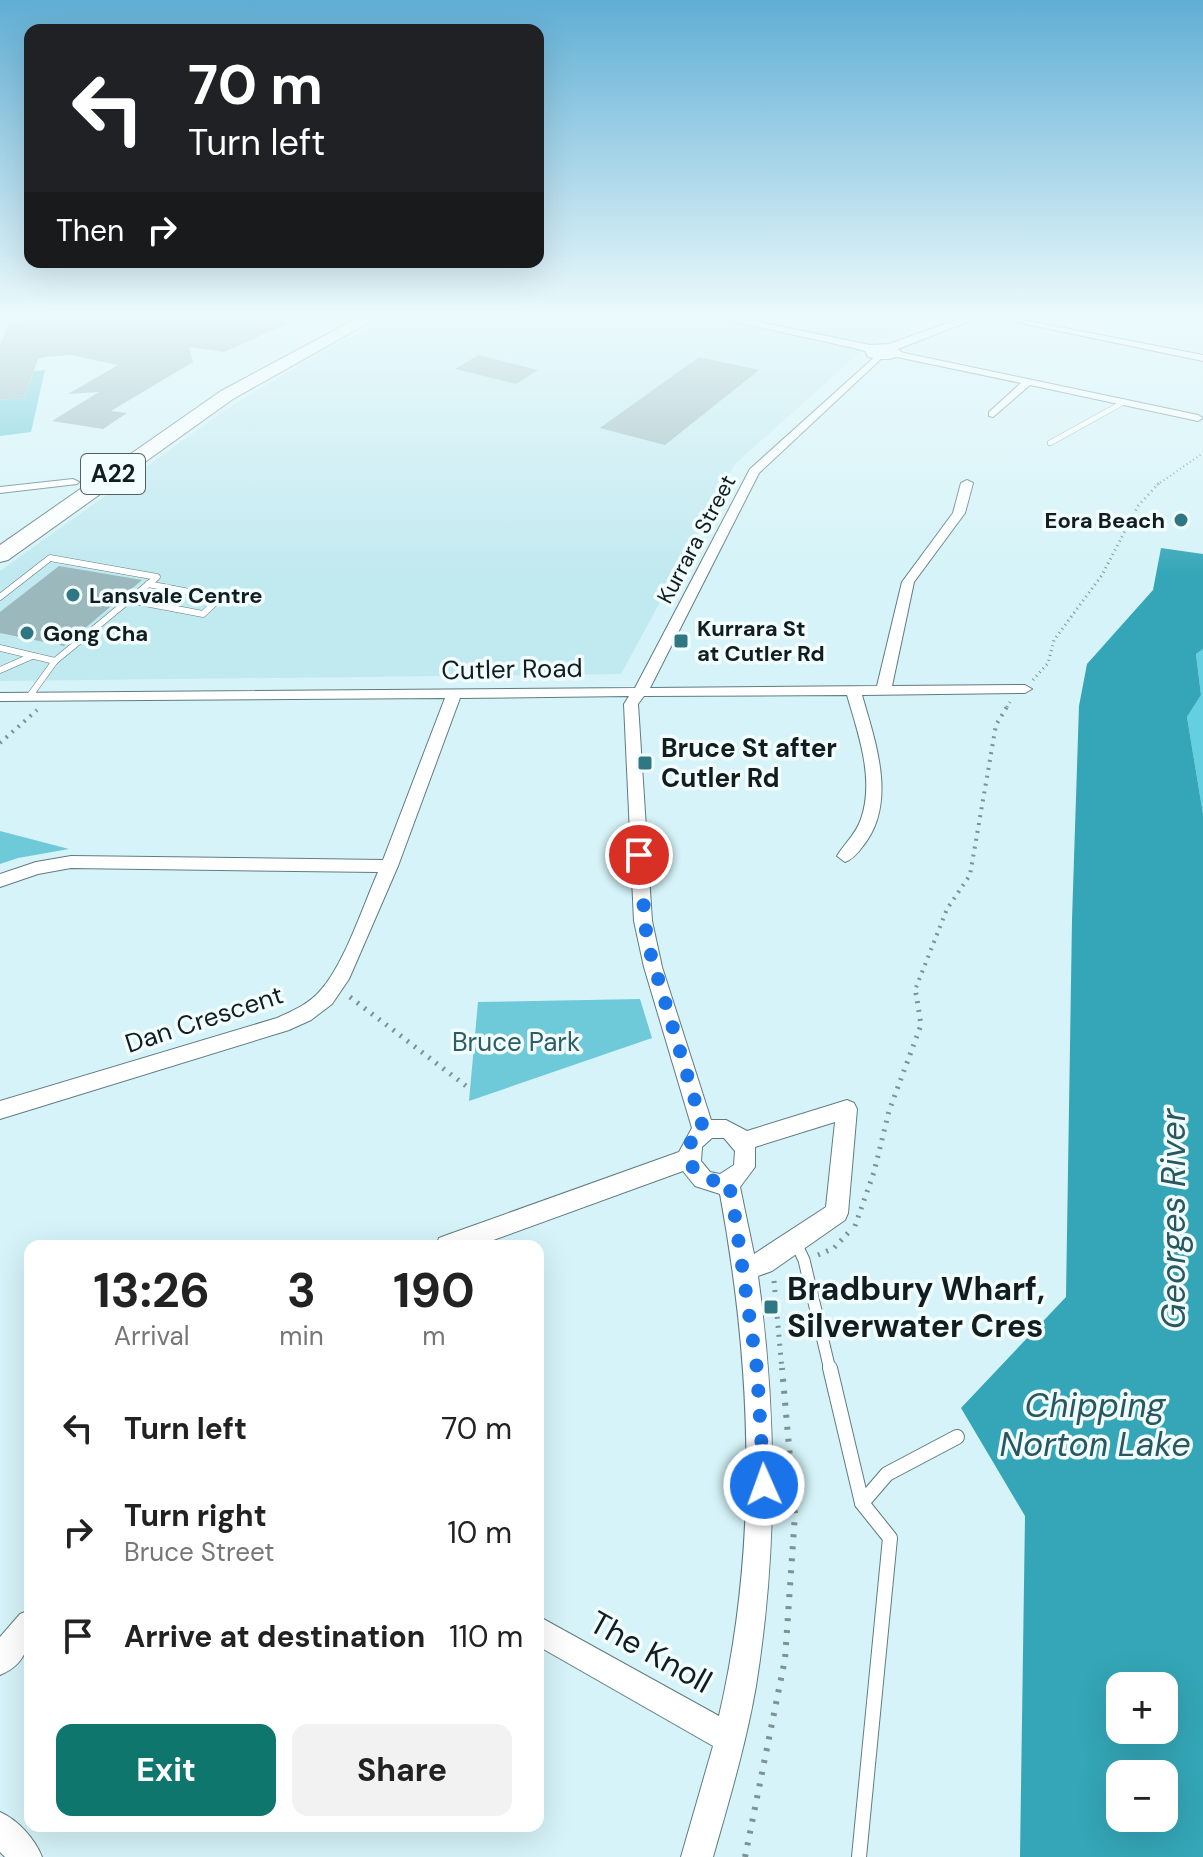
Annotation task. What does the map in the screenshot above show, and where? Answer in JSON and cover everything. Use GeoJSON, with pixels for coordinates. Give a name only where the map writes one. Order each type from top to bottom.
{"type":"FeatureCollection","features":[{"type":"Feature","properties":{"kind":"highway","name":"A22"},"geometry":{"type":"LineString","coordinates":[[0,534],[193,401]]}},
{"type":"Feature","properties":{"kind":"highway","name":"A22"},"geometry":{"type":"LineString","coordinates":[[0,555],[219,401]]}},
{"type":"Feature","properties":{"kind":"street","name":"Kurrara Street"},"geometry":{"type":"LineString","coordinates":[[704,1131],[653,967],[643,921],[631,704],[754,471],[831,401]]}},
{"type":"Feature","properties":{"kind":"street"},"geometry":{"type":"LineString","coordinates":[[993,414],[1008,401]]}},
{"type":"Feature","properties":{"kind":"street"},"geometry":{"type":"LineString","coordinates":[[1117,401],[1198,418]]}},
{"type":"Feature","properties":{"kind":"street"},"geometry":{"type":"LineString","coordinates":[[0,490],[73,482]]}},
{"type":"Feature","properties":{"kind":"street"},"geometry":{"type":"LineString","coordinates":[[884,688],[908,582],[959,513],[967,483]]}},
{"type":"Feature","properties":{"kind":"street"},"geometry":{"type":"LineString","coordinates":[[845,856],[859,845],[868,825],[874,779],[874,763],[853,689]]}},
{"type":"Feature","properties":{"kind":"street","name":"Cutler Road"},"geometry":{"type":"LineString","coordinates":[[0,697],[33,704],[639,691],[1025,689]]}},
{"type":"Feature","properties":{"kind":"street","name":"Dan Crescent"},"geometry":{"type":"LineString","coordinates":[[0,1110],[282,1024],[304,1014],[325,999],[352,957],[454,694]]}},
{"type":"Feature","properties":{"kind":"street"},"geometry":{"type":"LineString","coordinates":[[0,881],[36,868],[71,862],[389,866]]}},
{"type":"Feature","properties":{"kind":"street"},"geometry":{"type":"LineString","coordinates":[[742,1142],[847,1109],[837,1213],[800,1252],[744,1268]]}},
{"type":"Feature","properties":{"kind":"street"},"geometry":{"type":"LineString","coordinates":[[721,1129],[742,1142],[748,1157],[743,1172],[728,1181],[708,1180],[692,1168],[688,1159],[691,1142],[704,1131],[721,1129]]}},
{"type":"Feature","properties":{"kind":"street"},"geometry":{"type":"LineString","coordinates":[[464,1240],[688,1159]]}},
{"type":"Feature","properties":{"kind":"street"},"geometry":{"type":"LineString","coordinates":[[697,1857],[729,1738],[749,1640],[760,1561],[764,1485],[757,1369],[744,1268],[728,1181]]}},
{"type":"Feature","properties":{"kind":"street"},"geometry":{"type":"LineString","coordinates":[[0,1660],[24,1631]]}},
{"type":"Feature","properties":{"kind":"street","name":"The Knoll"},"geometry":{"type":"LineString","coordinates":[[544,1633],[729,1738]]}},
{"type":"Feature","properties":{"kind":"street"},"geometry":{"type":"LineString","coordinates":[[0,1828],[26,1857]]}},
{"type":"Feature","properties":{"kind":"lane"},"geometry":{"type":"LineString","coordinates":[[1050,443],[1124,402]]}},
{"type":"Feature","properties":{"kind":"lane"},"geometry":{"type":"LineString","coordinates":[[0,597],[50,558],[157,577],[55,661],[33,704]]}},
{"type":"Feature","properties":{"kind":"lane"},"geometry":{"type":"LineString","coordinates":[[129,600],[203,614],[220,598],[148,584]]}},
{"type":"Feature","properties":{"kind":"lane"},"geometry":{"type":"LineString","coordinates":[[0,648],[55,661]]}},
{"type":"Feature","properties":{"kind":"lane"},"geometry":{"type":"LineString","coordinates":[[0,670],[32,656]]}},
{"type":"Feature","properties":{"kind":"lane"},"geometry":{"type":"LineString","coordinates":[[800,1252],[862,1503],[890,1538],[859,1857]]}},
{"type":"Feature","properties":{"kind":"lane"},"geometry":{"type":"LineString","coordinates":[[862,1503],[887,1474],[957,1437]]}},
{"type":"Feature","properties":{"kind":"path"},"geometry":{"type":"LineString","coordinates":[[800,1252],[834,1248],[859,1222],[889,1111],[921,1025],[915,990],[947,909],[970,875],[996,725],[1006,707],[1048,663],[1054,640],[1102,575],[1138,506],[1160,482],[1203,453]]}},
{"type":"Feature","properties":{"kind":"path"},"geometry":{"type":"LineString","coordinates":[[0,743],[33,704]]}},
{"type":"Feature","properties":{"kind":"path"},"geometry":{"type":"LineString","coordinates":[[336,985],[470,1089]]}},
{"type":"Feature","properties":{"kind":"shaded area"},"geometry":{"type":"Polygon","coordinates":[[[240,401],[806,401],[735,464],[621,674],[0,681],[0,571],[240,401]]]}},
{"type":"Feature","properties":{"kind":"shaded area"},"geometry":{"type":"Polygon","coordinates":[[[1203,649],[1203,814],[1187,717],[1201,695],[1196,654],[1203,649]]]}},
{"type":"Feature","properties":{"kind":"green space"},"geometry":{"type":"Polygon","coordinates":[[[0,401],[38,401],[31,432],[0,436],[0,401]]]}},
{"type":"Feature","properties":{"kind":"green space"},"geometry":{"type":"Polygon","coordinates":[[[0,831],[69,849],[0,864],[0,831]]]}},
{"type":"Feature","properties":{"kind":"green space","name":"Bruce Park"},"geometry":{"type":"Polygon","coordinates":[[[640,999],[652,1038],[469,1101],[478,1002],[640,999]]]}},
{"type":"Feature","properties":{"kind":"water","name":"Chipping Norton Lake"},"geometry":{"type":"Polygon","coordinates":[[[1161,548],[1203,554],[1203,649],[1196,654],[1201,695],[1187,717],[1203,814],[1203,1857],[1020,1857],[1025,1516],[961,1408],[1066,1297],[1079,706],[1087,664],[1153,590],[1161,548]]]}},
{"type":"Feature","properties":{"kind":"building"},"geometry":{"type":"Polygon","coordinates":[[[85,401],[128,401],[111,411],[127,413],[103,429],[52,421],[85,401]]]}},
{"type":"Feature","properties":{"kind":"building"},"geometry":{"type":"Polygon","coordinates":[[[638,401],[721,401],[665,445],[600,428],[638,401]]]}},
{"type":"Feature","properties":{"kind":"building","name":"Lansvale Centre"},"geometry":{"type":"Polygon","coordinates":[[[59,566],[142,580],[64,646],[0,633],[0,612],[59,566]]]}},
{"type":"Feature","properties":{"kind":"place","name":"Eora Beach"},"geometry":{"type":"Point","coordinates":[1181,520]}},
{"type":"Feature","properties":{"kind":"place","name":"Lansvale Centre"},"geometry":{"type":"Point","coordinates":[73,595]}},
{"type":"Feature","properties":{"kind":"place","name":"Gong Cha"},"geometry":{"type":"Point","coordinates":[27,633]}},
{"type":"Feature","properties":{"kind":"place","name":"Kurrara St at Cutler Rd"},"geometry":{"type":"Point","coordinates":[681,641]}},
{"type":"Feature","properties":{"kind":"place","name":"Bruce St after Cutler Rd"},"geometry":{"type":"Point","coordinates":[645,763]}},
{"type":"Feature","properties":{"kind":"place","name":"Bradbury Wharf, Silverwater Cres"},"geometry":{"type":"Point","coordinates":[771,1307]}},
{"type":"Feature","properties":{"kind":"route"},"geometry":{"type":"LineString","coordinates":[[639,855],[647,942],[704,1131],[691,1142],[688,1159],[692,1168],[708,1180],[728,1181],[733,1203],[751,1314],[764,1485]]}},
{"type":"Feature","properties":{"kind":"water label","name":"Georges River"},"geometry":{"type":"Point","coordinates":[1173,1219]}}]}
